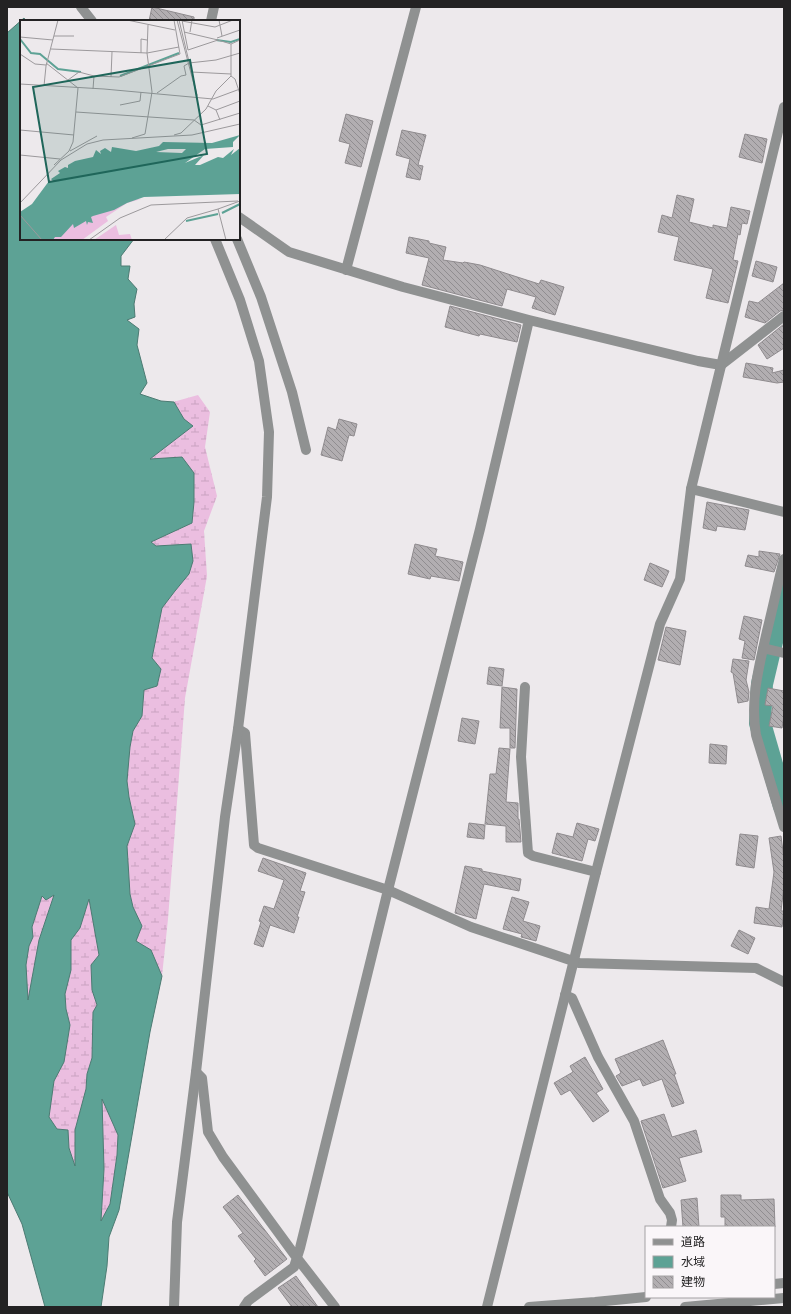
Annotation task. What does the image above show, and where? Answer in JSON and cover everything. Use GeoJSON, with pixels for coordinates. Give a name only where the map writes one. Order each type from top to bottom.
{"type":"FeatureCollection","features":[{"type":"Feature","properties":{"kind":"street"},"geometry":{"type":"LineString","coordinates":[[81,7],[91,20]]}},
{"type":"Feature","properties":{"kind":"street"},"geometry":{"type":"LineString","coordinates":[[211,20],[214,7]]}},
{"type":"Feature","properties":{"kind":"street"},"geometry":{"type":"LineString","coordinates":[[346,270],[416,7]]}},
{"type":"Feature","properties":{"kind":"street"},"geometry":{"type":"LineString","coordinates":[[487,1307],[660,624],[680,578],[691,489],[784,107]]}},
{"type":"Feature","properties":{"kind":"street"},"geometry":{"type":"LineString","coordinates":[[240,218],[289,252],[346,270],[403,287],[529,320],[698,361],[721,365],[784,316]]}},
{"type":"Feature","properties":{"kind":"street"},"geometry":{"type":"LineString","coordinates":[[174,1307],[177,1222],[226,817],[267,497],[269,432],[259,361],[240,300],[215,240]]}},
{"type":"Feature","properties":{"kind":"street"},"geometry":{"type":"LineString","coordinates":[[237,240],[261,297],[292,392],[306,450]]}},
{"type":"Feature","properties":{"kind":"street"},"geometry":{"type":"LineString","coordinates":[[244,1307],[248,1301],[294,1267],[297,1258],[388,890],[478,536],[529,320]]}},
{"type":"Feature","properties":{"kind":"street"},"geometry":{"type":"LineString","coordinates":[[691,489],[784,512]]}},
{"type":"Feature","properties":{"kind":"street"},"geometry":{"type":"LineString","coordinates":[[784,559],[763,648],[754,696],[756,735],[784,827]]}},
{"type":"Feature","properties":{"kind":"street"},"geometry":{"type":"LineString","coordinates":[[763,648],[784,653]]}},
{"type":"Feature","properties":{"kind":"street"},"geometry":{"type":"LineString","coordinates":[[525,687],[521,757],[528,853],[533,856],[596,872]]}},
{"type":"Feature","properties":{"kind":"street"},"geometry":{"type":"LineString","coordinates":[[238,728],[245,733],[254,846],[258,848],[388,890],[471,927],[574,962],[756,968],[784,982]]}},
{"type":"Feature","properties":{"kind":"street"},"geometry":{"type":"LineString","coordinates":[[565,995],[572,998],[598,1057],[634,1121],[660,1199],[670,1213],[672,1220],[671,1226]]}},
{"type":"Feature","properties":{"kind":"street"},"geometry":{"type":"LineString","coordinates":[[196,1072],[202,1078],[208,1132],[223,1157],[335,1307]]}},
{"type":"Feature","properties":{"kind":"street"},"geometry":{"type":"LineString","coordinates":[[529,1307],[645,1296]]}},
{"type":"Feature","properties":{"kind":"street"},"geometry":{"type":"LineString","coordinates":[[686,1307],[766,1301],[784,1298]]}},
{"type":"Feature","properties":{"kind":"green space"},"geometry":{"type":"Polygon","coordinates":[[[21,240],[133,240],[121,256],[121,266],[130,266],[128,279],[137,289],[134,304],[135,317],[127,320],[139,329],[137,345],[147,383],[140,394],[161,401],[173,402],[198,395],[210,412],[205,447],[217,496],[204,531],[207,576],[185,698],[168,919],[162,976],[150,1032],[119,1210],[101,1222],[104,1170],[45,1306],[22,1224],[7,1192],[7,429],[21,240]]]}},
{"type":"Feature","properties":{"kind":"water"},"geometry":{"type":"Polygon","coordinates":[[[20,22],[20,240],[133,240],[121,256],[121,266],[130,266],[128,279],[137,289],[134,304],[135,317],[127,320],[139,329],[137,345],[147,383],[140,394],[161,401],[174,402],[184,419],[193,426],[150,459],[182,457],[194,473],[194,502],[192,523],[151,542],[156,546],[191,544],[193,561],[189,574],[162,608],[152,658],[161,669],[157,686],[144,690],[142,716],[133,731],[130,747],[127,781],[135,824],[127,846],[130,894],[133,907],[142,926],[136,941],[151,950],[162,976],[150,1032],[119,1210],[109,1237],[107,1266],[101,1307],[45,1307],[22,1224],[7,1192],[7,33],[20,22]],[[54,895],[46,900],[42,896],[32,927],[33,937],[29,946],[26,965],[28,1000],[39,940],[54,895]],[[89,899],[80,928],[71,940],[71,970],[65,994],[66,1009],[70,1025],[64,1062],[54,1081],[49,1117],[57,1129],[68,1130],[69,1148],[75,1166],[75,1130],[86,1089],[87,1074],[92,1058],[93,1012],[97,1005],[92,990],[91,965],[99,955],[89,899]],[[102,1099],[104,1169],[101,1221],[110,1204],[117,1155],[118,1135],[102,1099]]]}},
{"type":"Feature","properties":{"kind":"building"},"geometry":{"type":"Polygon","coordinates":[[[152,7],[194,17],[194,20],[149,20],[152,7]]]}},
{"type":"Feature","properties":{"kind":"building"},"geometry":{"type":"Polygon","coordinates":[[[346,114],[373,121],[361,167],[345,163],[350,144],[339,141],[346,114]]]}},
{"type":"Feature","properties":{"kind":"building"},"geometry":{"type":"Polygon","coordinates":[[[402,130],[426,135],[418,165],[423,166],[420,180],[406,177],[410,159],[396,155],[402,130]]]}},
{"type":"Feature","properties":{"kind":"building"},"geometry":{"type":"Polygon","coordinates":[[[745,134],[767,139],[762,163],[739,157],[745,134]]]}},
{"type":"Feature","properties":{"kind":"building"},"geometry":{"type":"Polygon","coordinates":[[[677,195],[694,199],[689,222],[713,228],[713,225],[727,228],[731,207],[750,211],[747,224],[742,223],[740,235],[738,234],[733,260],[738,261],[728,303],[706,298],[713,269],[674,260],[679,237],[658,232],[662,215],[672,218],[677,195]]]}},
{"type":"Feature","properties":{"kind":"building"},"geometry":{"type":"Polygon","coordinates":[[[409,237],[429,241],[429,243],[446,247],[443,260],[480,265],[539,284],[541,280],[564,287],[555,315],[532,308],[536,297],[507,289],[502,306],[422,285],[429,258],[406,253],[409,237]]]}},
{"type":"Feature","properties":{"kind":"building"},"geometry":{"type":"Polygon","coordinates":[[[756,261],[777,267],[773,282],[752,276],[756,261]]]}},
{"type":"Feature","properties":{"kind":"building"},"geometry":{"type":"Polygon","coordinates":[[[784,283],[784,310],[780,311],[765,323],[745,317],[749,301],[758,303],[784,283]]]}},
{"type":"Feature","properties":{"kind":"building"},"geometry":{"type":"Polygon","coordinates":[[[450,306],[521,325],[517,342],[480,334],[479,336],[445,327],[450,306]]]}},
{"type":"Feature","properties":{"kind":"building"},"geometry":{"type":"Polygon","coordinates":[[[784,324],[784,348],[767,359],[758,345],[784,324]]]}},
{"type":"Feature","properties":{"kind":"building"},"geometry":{"type":"Polygon","coordinates":[[[746,363],[773,368],[772,373],[784,370],[784,382],[777,383],[743,377],[746,363]]]}},
{"type":"Feature","properties":{"kind":"building"},"geometry":{"type":"Polygon","coordinates":[[[339,419],[357,424],[354,436],[349,435],[342,461],[321,455],[328,427],[336,430],[339,419]]]}},
{"type":"Feature","properties":{"kind":"building"},"geometry":{"type":"Polygon","coordinates":[[[707,502],[749,510],[745,530],[717,526],[716,531],[703,528],[707,502]]]}},
{"type":"Feature","properties":{"kind":"building"},"geometry":{"type":"Polygon","coordinates":[[[415,544],[437,549],[435,556],[463,562],[459,581],[431,576],[430,579],[408,574],[415,544]]]}},
{"type":"Feature","properties":{"kind":"building"},"geometry":{"type":"Polygon","coordinates":[[[759,551],[780,554],[774,572],[745,566],[748,555],[759,557],[759,551]]]}},
{"type":"Feature","properties":{"kind":"building"},"geometry":{"type":"Polygon","coordinates":[[[650,563],[669,571],[662,587],[644,580],[650,563]]]}},
{"type":"Feature","properties":{"kind":"building"},"geometry":{"type":"Polygon","coordinates":[[[744,616],[762,620],[754,660],[742,658],[745,641],[739,639],[744,616]]]}},
{"type":"Feature","properties":{"kind":"building"},"geometry":{"type":"Polygon","coordinates":[[[666,627],[686,631],[680,665],[658,660],[666,627]]]}},
{"type":"Feature","properties":{"kind":"building"},"geometry":{"type":"Polygon","coordinates":[[[733,659],[749,661],[746,680],[749,692],[748,701],[738,703],[733,673],[731,672],[733,659]]]}},
{"type":"Feature","properties":{"kind":"building"},"geometry":{"type":"Polygon","coordinates":[[[489,667],[504,669],[502,686],[487,684],[489,667]]]}},
{"type":"Feature","properties":{"kind":"building"},"geometry":{"type":"Polygon","coordinates":[[[502,687],[517,689],[515,748],[510,748],[510,728],[500,728],[502,687]]]}},
{"type":"Feature","properties":{"kind":"building"},"geometry":{"type":"Polygon","coordinates":[[[768,688],[784,691],[784,716],[782,728],[769,726],[773,706],[765,705],[768,688]]]}},
{"type":"Feature","properties":{"kind":"building"},"geometry":{"type":"Polygon","coordinates":[[[462,718],[479,721],[475,744],[458,741],[462,718]]]}},
{"type":"Feature","properties":{"kind":"building"},"geometry":{"type":"Polygon","coordinates":[[[710,744],[727,746],[726,764],[709,763],[710,744]]]}},
{"type":"Feature","properties":{"kind":"building"},"geometry":{"type":"Polygon","coordinates":[[[499,748],[510,749],[506,802],[518,803],[518,819],[521,842],[506,842],[506,826],[485,824],[490,774],[496,774],[499,748]]]}},
{"type":"Feature","properties":{"kind":"building"},"geometry":{"type":"Polygon","coordinates":[[[469,823],[485,825],[484,839],[467,837],[469,823]]]}},
{"type":"Feature","properties":{"kind":"building"},"geometry":{"type":"Polygon","coordinates":[[[577,823],[599,829],[595,841],[588,839],[582,861],[552,853],[557,833],[573,837],[577,823]]]}},
{"type":"Feature","properties":{"kind":"building"},"geometry":{"type":"Polygon","coordinates":[[[740,834],[758,836],[754,868],[736,865],[740,834]]]}},
{"type":"Feature","properties":{"kind":"building"},"geometry":{"type":"Polygon","coordinates":[[[781,836],[784,859],[784,886],[781,911],[784,911],[782,927],[754,923],[756,907],[769,909],[774,872],[769,838],[781,836]]]}},
{"type":"Feature","properties":{"kind":"building"},"geometry":{"type":"Polygon","coordinates":[[[263,858],[306,873],[300,891],[305,892],[297,917],[299,917],[294,933],[270,925],[263,947],[254,944],[261,922],[259,921],[264,906],[274,909],[284,880],[258,871],[263,858]]]}},
{"type":"Feature","properties":{"kind":"building"},"geometry":{"type":"Polygon","coordinates":[[[465,866],[521,879],[519,891],[484,884],[476,919],[455,913],[465,866]]]}},
{"type":"Feature","properties":{"kind":"building"},"geometry":{"type":"Polygon","coordinates":[[[512,897],[529,902],[523,921],[540,926],[536,941],[521,937],[522,934],[503,929],[512,897]]]}},
{"type":"Feature","properties":{"kind":"building"},"geometry":{"type":"Polygon","coordinates":[[[739,930],[755,938],[748,954],[731,946],[739,930]]]}},
{"type":"Feature","properties":{"kind":"building"},"geometry":{"type":"Polygon","coordinates":[[[663,1040],[676,1074],[674,1074],[684,1103],[672,1107],[662,1079],[643,1086],[640,1079],[622,1086],[616,1076],[621,1073],[615,1059],[663,1040]]]}},
{"type":"Feature","properties":{"kind":"building"},"geometry":{"type":"Polygon","coordinates":[[[585,1057],[603,1089],[596,1093],[609,1111],[593,1122],[570,1090],[561,1095],[554,1083],[573,1072],[570,1066],[585,1057]]]}},
{"type":"Feature","properties":{"kind":"building"},"geometry":{"type":"Polygon","coordinates":[[[664,1114],[672,1137],[696,1130],[702,1152],[679,1158],[686,1181],[663,1188],[641,1121],[664,1114]]]}},
{"type":"Feature","properties":{"kind":"building"},"geometry":{"type":"Polygon","coordinates":[[[238,1195],[287,1259],[265,1276],[254,1261],[256,1259],[238,1236],[243,1233],[223,1207],[238,1195]]]}},
{"type":"Feature","properties":{"kind":"building"},"geometry":{"type":"Polygon","coordinates":[[[721,1195],[741,1195],[741,1200],[774,1199],[775,1226],[725,1226],[725,1217],[721,1217],[721,1195]]]}},
{"type":"Feature","properties":{"kind":"building"},"geometry":{"type":"Polygon","coordinates":[[[697,1198],[699,1226],[683,1226],[681,1200],[697,1198]]]}},
{"type":"Feature","properties":{"kind":"building"},"geometry":{"type":"Polygon","coordinates":[[[296,1276],[318,1307],[292,1307],[278,1288],[296,1276]]]}},
{"type":"Feature","properties":{"kind":"waterway"},"geometry":{"type":"LineString","coordinates":[[784,591],[762,684],[760,723],[784,806]]}}]}
